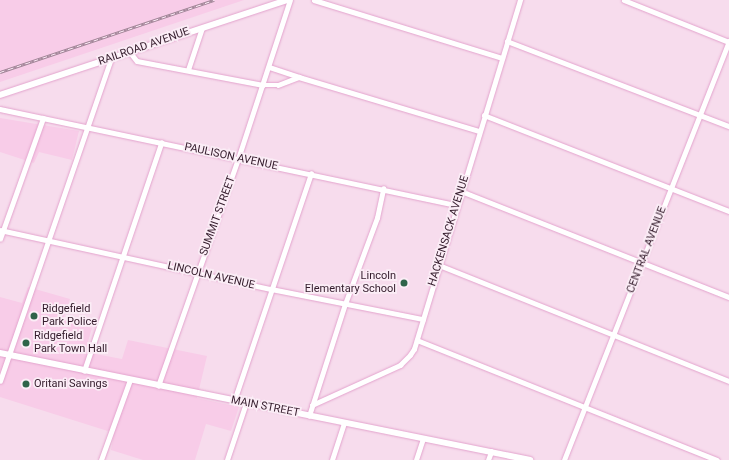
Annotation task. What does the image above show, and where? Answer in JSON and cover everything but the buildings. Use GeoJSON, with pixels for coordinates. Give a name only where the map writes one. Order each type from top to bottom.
{"type":"FeatureCollection","features":[{"type":"Feature","properties":{"kind":"street","name":"RAILROAD AVENUE"},"geometry":{"type":"LineString","coordinates":[[0,95],[202,27],[289,0]]}},
{"type":"Feature","properties":{"kind":"street","name":"SUMMIT STREET"},"geometry":{"type":"LineString","coordinates":[[158,386],[238,159],[269,67],[289,0]]}},
{"type":"Feature","properties":{"kind":"street"},"geometry":{"type":"LineString","coordinates":[[314,0],[502,58]]}},
{"type":"Feature","properties":{"kind":"street","name":"HACKENSACK AVENUE"},"geometry":{"type":"LineString","coordinates":[[312,405],[400,366],[410,355],[417,340],[479,131],[520,0]]}},
{"type":"Feature","properties":{"kind":"street"},"geometry":{"type":"LineString","coordinates":[[624,0],[729,41]]}},
{"type":"Feature","properties":{"kind":"street"},"geometry":{"type":"LineString","coordinates":[[188,70],[202,27]]}},
{"type":"Feature","properties":{"kind":"street"},"geometry":{"type":"LineString","coordinates":[[507,41],[729,126]]}},
{"type":"Feature","properties":{"kind":"street","name":"CENTRAL AVENUE"},"geometry":{"type":"LineString","coordinates":[[564,460],[729,41]]}},
{"type":"Feature","properties":{"kind":"street"},"geometry":{"type":"LineString","coordinates":[[130,52],[137,61],[263,85],[278,85],[298,77]]}},
{"type":"Feature","properties":{"kind":"street"},"geometry":{"type":"LineString","coordinates":[[0,381],[111,58]]}},
{"type":"Feature","properties":{"kind":"street"},"geometry":{"type":"LineString","coordinates":[[269,67],[479,131]]}},
{"type":"Feature","properties":{"kind":"street"},"geometry":{"type":"LineString","coordinates":[[0,104],[6,111]]}},
{"type":"Feature","properties":{"kind":"street","name":"PAULISON AVENUE"},"geometry":{"type":"LineString","coordinates":[[0,109],[457,205]]}},
{"type":"Feature","properties":{"kind":"street"},"geometry":{"type":"LineString","coordinates":[[484,115],[729,211]]}},
{"type":"Feature","properties":{"kind":"street"},"geometry":{"type":"LineString","coordinates":[[0,239],[1,230],[43,118]]}},
{"type":"Feature","properties":{"kind":"street"},"geometry":{"type":"LineString","coordinates":[[84,370],[161,143]]}},
{"type":"Feature","properties":{"kind":"street"},"geometry":{"type":"LineString","coordinates":[[234,401],[311,174]]}},
{"type":"Feature","properties":{"kind":"street"},"geometry":{"type":"LineString","coordinates":[[309,416],[345,304],[377,218],[383,189]]}},
{"type":"Feature","properties":{"kind":"street"},"geometry":{"type":"LineString","coordinates":[[461,191],[729,297]]}},
{"type":"Feature","properties":{"kind":"street","name":"LINCOLN AVENUE"},"geometry":{"type":"LineString","coordinates":[[1,230],[272,289],[423,319]]}},
{"type":"Feature","properties":{"kind":"street"},"geometry":{"type":"LineString","coordinates":[[439,265],[729,382]]}},
{"type":"Feature","properties":{"kind":"street"},"geometry":{"type":"LineString","coordinates":[[417,340],[717,460]]}},
{"type":"Feature","properties":{"kind":"street","name":"MAIN STREET"},"geometry":{"type":"LineString","coordinates":[[0,353],[530,460]]}},
{"type":"Feature","properties":{"kind":"street"},"geometry":{"type":"LineString","coordinates":[[101,460],[130,380]]}},
{"type":"Feature","properties":{"kind":"street"},"geometry":{"type":"LineString","coordinates":[[227,460],[246,403]]}},
{"type":"Feature","properties":{"kind":"street"},"geometry":{"type":"LineString","coordinates":[[332,460],[344,423]]}},
{"type":"Feature","properties":{"kind":"street"},"geometry":{"type":"LineString","coordinates":[[416,460],[423,439]]}},
{"type":"Feature","properties":{"kind":"street"},"geometry":{"type":"LineString","coordinates":[[488,460],[491,452]]}},
{"type":"Feature","properties":{"kind":"shaded area"},"geometry":{"type":"Polygon","coordinates":[[[0,0],[244,0],[0,82],[0,0]]]}},
{"type":"Feature","properties":{"kind":"shaded area"},"geometry":{"type":"Polygon","coordinates":[[[0,118],[79,131],[72,160],[39,152],[34,163],[0,152],[0,118]]]}},
{"type":"Feature","properties":{"kind":"shaded area"},"geometry":{"type":"Polygon","coordinates":[[[28,287],[70,299],[63,320],[92,328],[85,352],[122,359],[128,340],[207,356],[197,398],[239,407],[231,431],[206,424],[195,460],[143,460],[111,450],[114,433],[0,397],[0,297],[22,303],[28,287]]]}},
{"type":"Feature","properties":{"kind":"railway"},"geometry":{"type":"LineString","coordinates":[[0,72],[214,0]]}},
{"type":"Feature","properties":{"kind":"place","name":"Lincoln Elementary School"},"geometry":{"type":"Point","coordinates":[404,283]}},
{"type":"Feature","properties":{"kind":"place","name":"Ridgefield Park Police"},"geometry":{"type":"Point","coordinates":[34,316]}},
{"type":"Feature","properties":{"kind":"place","name":"Ridgefield Park Town Hall"},"geometry":{"type":"Point","coordinates":[26,343]}},
{"type":"Feature","properties":{"kind":"place","name":"Oritani Savings"},"geometry":{"type":"Point","coordinates":[26,384]}}]}
